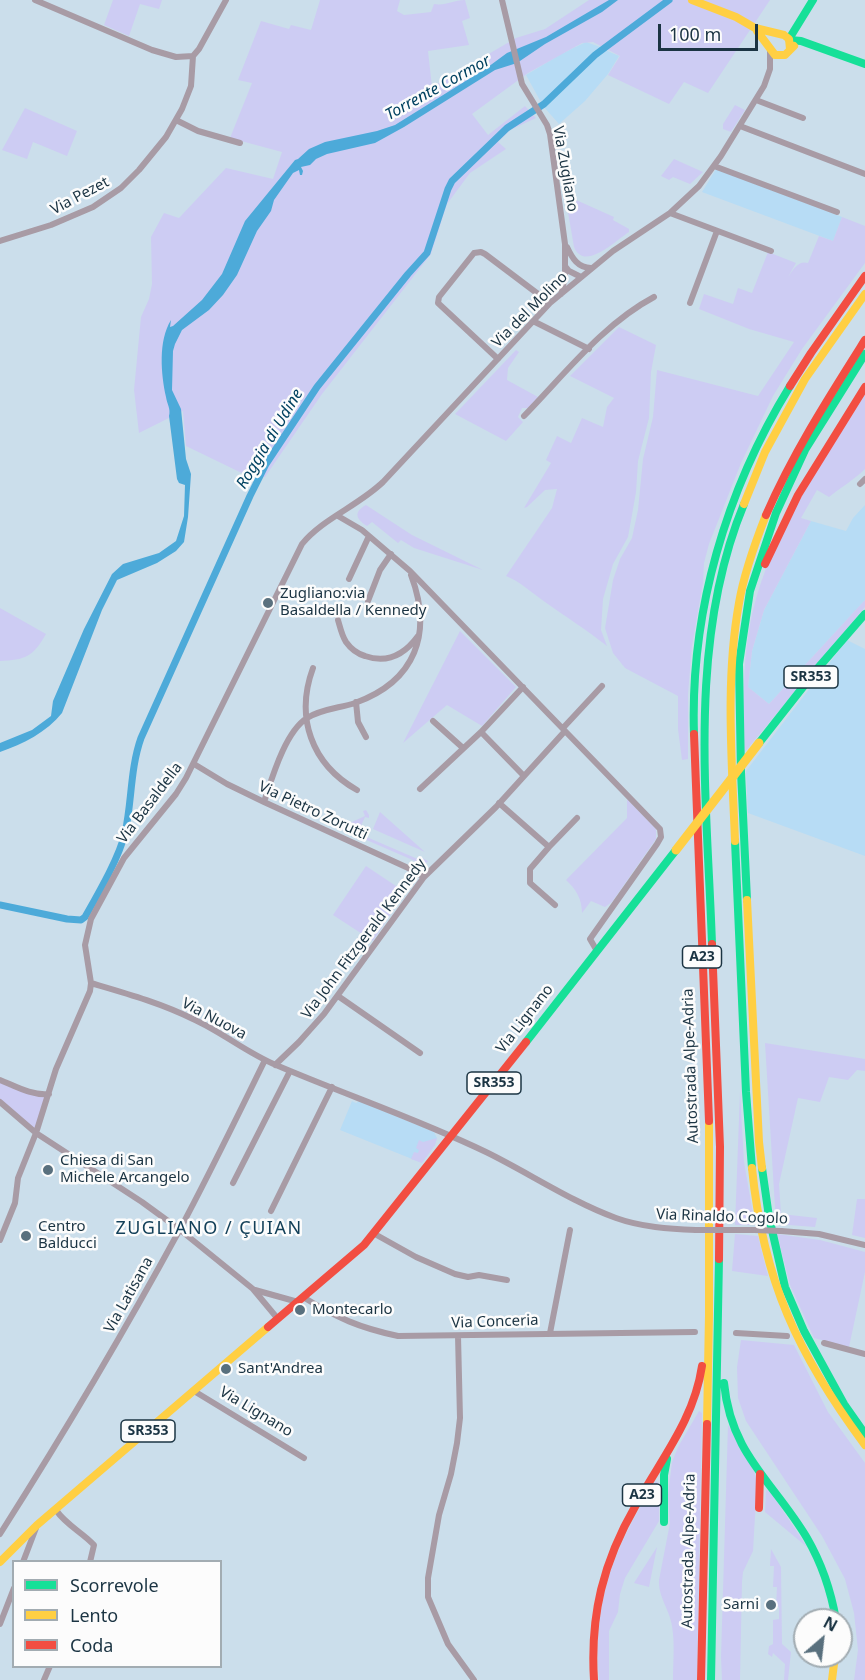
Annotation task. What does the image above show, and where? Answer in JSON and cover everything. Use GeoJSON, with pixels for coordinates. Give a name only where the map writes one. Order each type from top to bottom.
{"type":"FeatureCollection","features":[{"type":"Feature","properties":{"kind":"main road"},"geometry":{"type":"LineString","coordinates":[[692,0],[736,17],[755,28],[801,44],[814,46]]}},
{"type":"Feature","properties":{"kind":"main road"},"geometry":{"type":"LineString","coordinates":[[755,28],[775,55],[782,56],[786,39],[813,0]]}},
{"type":"Feature","properties":{"kind":"main road"},"geometry":{"type":"LineString","coordinates":[[800,20],[798,32],[801,41]]}},
{"type":"Feature","properties":{"kind":"main road"},"geometry":{"type":"LineString","coordinates":[[770,48],[771,38],[801,41],[865,64]]}},
{"type":"Feature","properties":{"kind":"main road","name":"Autostrada Alpe-Adria"},"geometry":{"type":"LineString","coordinates":[[711,1680],[714,1315],[694,726],[696,665],[703,612],[714,562],[738,487],[753,452],[798,370],[865,276]]}},
{"type":"Feature","properties":{"kind":"main road","name":"Autostrada Alpe-Adria"},"geometry":{"type":"LineString","coordinates":[[701,1680],[720,1147],[704,723],[710,638],[719,588],[738,518],[765,452],[805,379],[865,294]]}},
{"type":"Feature","properties":{"kind":"main road","name":"A23"},"geometry":{"type":"LineString","coordinates":[[865,340],[799,445],[768,509],[737,612],[732,661],[732,741],[745,1073],[751,1157],[759,1217],[778,1293],[795,1333],[837,1409],[865,1445]]}},
{"type":"Feature","properties":{"kind":"main road"},"geometry":{"type":"LineString","coordinates":[[865,354],[805,450],[776,513],[750,591],[740,664],[741,772],[758,1121],[769,1217],[785,1287],[804,1331],[844,1404],[865,1434]]}},
{"type":"Feature","properties":{"kind":"main road"},"geometry":{"type":"LineString","coordinates":[[746,618],[774,540],[800,492],[865,387]]}},
{"type":"Feature","properties":{"kind":"main road","name":"Via Lignano"},"geometry":{"type":"LineString","coordinates":[[0,1562],[38,1525],[364,1245],[818,668],[865,614]]}},
{"type":"Feature","properties":{"kind":"main road","name":"A23"},"geometry":{"type":"LineString","coordinates":[[594,1680],[592,1634],[598,1588],[613,1548],[629,1516],[687,1423],[695,1404],[714,1315]]}},
{"type":"Feature","properties":{"kind":"main road","name":"A23"},"geometry":{"type":"LineString","coordinates":[[714,1315],[724,1348],[724,1389],[728,1420],[760,1474],[800,1527],[815,1552],[830,1590],[834,1608]]}},
{"type":"Feature","properties":{"kind":"main road"},"geometry":{"type":"LineString","coordinates":[[664,1522],[664,1476],[668,1453]]}},
{"type":"Feature","properties":{"kind":"main road"},"geometry":{"type":"LineString","coordinates":[[759,1508],[760,1474]]}},
{"type":"Feature","properties":{"kind":"street"},"geometry":{"type":"LineString","coordinates":[[35,0],[152,50],[176,57],[193,57],[226,0]]}},
{"type":"Feature","properties":{"kind":"street","name":"Via Zugliano"},"geometry":{"type":"LineString","coordinates":[[502,0],[524,90],[547,125],[552,143],[565,244],[566,266],[561,294]]}},
{"type":"Feature","properties":{"kind":"street","name":"Via del Molino"},"geometry":{"type":"LineString","coordinates":[[770,48],[770,69]]}},
{"type":"Feature","properties":{"kind":"street","name":"Via del Molino"},"geometry":{"type":"LineString","coordinates":[[338,516],[383,482],[550,303],[592,267],[670,213],[699,186],[756,100],[770,69],[782,56]]}},
{"type":"Feature","properties":{"kind":"street","name":"Via Pezet"},"geometry":{"type":"LineString","coordinates":[[0,241],[51,225],[93,207],[121,188],[164,140],[176,120],[190,86],[193,57]]}},
{"type":"Feature","properties":{"kind":"street"},"geometry":{"type":"LineString","coordinates":[[756,100],[803,118]]}},
{"type":"Feature","properties":{"kind":"street"},"geometry":{"type":"LineString","coordinates":[[176,120],[198,131],[240,143]]}},
{"type":"Feature","properties":{"kind":"street"},"geometry":{"type":"LineString","coordinates":[[740,126],[865,174]]}},
{"type":"Feature","properties":{"kind":"street"},"geometry":{"type":"LineString","coordinates":[[714,166],[837,213]]}},
{"type":"Feature","properties":{"kind":"street"},"geometry":{"type":"LineString","coordinates":[[670,213],[771,251]]}},
{"type":"Feature","properties":{"kind":"street"},"geometry":{"type":"LineString","coordinates":[[690,303],[717,231]]}},
{"type":"Feature","properties":{"kind":"street"},"geometry":{"type":"LineString","coordinates":[[565,244],[572,258],[579,265],[585,268],[592,267]]}},
{"type":"Feature","properties":{"kind":"street"},"geometry":{"type":"LineString","coordinates":[[498,359],[438,303],[439,297],[474,253],[485,254],[550,303]]}},
{"type":"Feature","properties":{"kind":"street"},"geometry":{"type":"LineString","coordinates":[[566,266],[569,272],[581,278]]}},
{"type":"Feature","properties":{"kind":"street"},"geometry":{"type":"LineString","coordinates":[[524,416],[589,349],[625,316],[654,297]]}},
{"type":"Feature","properties":{"kind":"street"},"geometry":{"type":"LineString","coordinates":[[533,321],[589,349]]}},
{"type":"Feature","properties":{"kind":"street"},"geometry":{"type":"LineString","coordinates":[[338,516],[369,536],[410,571],[658,826],[661,833],[657,844],[590,939],[597,951]]}},
{"type":"Feature","properties":{"kind":"street","name":"Via Basaldella"},"geometry":{"type":"LineString","coordinates":[[0,1240],[15,1203],[18,1178],[36,1133],[56,1070],[87,1000],[91,983],[85,945],[91,919],[124,858],[176,794],[194,764],[302,544],[316,529],[338,516]]}},
{"type":"Feature","properties":{"kind":"street"},"geometry":{"type":"LineString","coordinates":[[349,579],[369,536]]}},
{"type":"Feature","properties":{"kind":"street"},"geometry":{"type":"LineString","coordinates":[[368,601],[380,570],[391,554]]}},
{"type":"Feature","properties":{"kind":"street"},"geometry":{"type":"LineString","coordinates":[[264,802],[281,753],[307,718],[356,702],[381,690],[401,674],[416,652],[419,601],[410,571]]}},
{"type":"Feature","properties":{"kind":"street"},"geometry":{"type":"LineString","coordinates":[[338,620],[345,641],[351,649],[361,655],[381,660],[400,654],[410,647],[418,635]]}},
{"type":"Feature","properties":{"kind":"street"},"geometry":{"type":"LineString","coordinates":[[313,668],[305,692],[307,718],[313,745],[320,757],[338,777],[357,790]]}},
{"type":"Feature","properties":{"kind":"street","name":"Via John Fitzgerald Kennedy"},"geometry":{"type":"LineString","coordinates":[[275,1065],[300,1042],[338,996],[424,877],[499,803],[602,686]]}},
{"type":"Feature","properties":{"kind":"street"},"geometry":{"type":"LineString","coordinates":[[420,789],[482,732],[523,687]]}},
{"type":"Feature","properties":{"kind":"street"},"geometry":{"type":"LineString","coordinates":[[356,702],[358,722],[366,736]]}},
{"type":"Feature","properties":{"kind":"street"},"geometry":{"type":"LineString","coordinates":[[433,722],[463,748]]}},
{"type":"Feature","properties":{"kind":"street"},"geometry":{"type":"LineString","coordinates":[[482,732],[524,776]]}},
{"type":"Feature","properties":{"kind":"street","name":"Via Pietro Zorutti"},"geometry":{"type":"LineString","coordinates":[[194,764],[227,784],[424,877]]}},
{"type":"Feature","properties":{"kind":"street"},"geometry":{"type":"LineString","coordinates":[[499,803],[549,847]]}},
{"type":"Feature","properties":{"kind":"street"},"geometry":{"type":"LineString","coordinates":[[555,905],[530,883],[530,869],[577,818]]}},
{"type":"Feature","properties":{"kind":"street","name":"Via Nuova"},"geometry":{"type":"LineString","coordinates":[[91,983],[157,1003],[194,1019],[275,1065],[452,1136]]}},
{"type":"Feature","properties":{"kind":"street"},"geometry":{"type":"LineString","coordinates":[[338,996],[420,1053]]}},
{"type":"Feature","properties":{"kind":"street","name":"Via Latisana"},"geometry":{"type":"LineString","coordinates":[[0,1534],[61,1437],[180,1230],[265,1060]]}},
{"type":"Feature","properties":{"kind":"street"},"geometry":{"type":"LineString","coordinates":[[233,1183],[290,1071]]}},
{"type":"Feature","properties":{"kind":"street"},"geometry":{"type":"LineString","coordinates":[[0,1080],[41,1095],[48,1094]]}},
{"type":"Feature","properties":{"kind":"street"},"geometry":{"type":"LineString","coordinates":[[271,1211],[332,1087]]}},
{"type":"Feature","properties":{"kind":"street"},"geometry":{"type":"LineString","coordinates":[[0,1102],[36,1133],[142,1202],[180,1230],[253,1289],[278,1319]]}},
{"type":"Feature","properties":{"kind":"street","name":"Via Rinaldo Cogolo"},"geometry":{"type":"LineString","coordinates":[[452,1136],[584,1204],[617,1218],[655,1227],[819,1234],[865,1245]]}},
{"type":"Feature","properties":{"kind":"street"},"geometry":{"type":"LineString","coordinates":[[550,1333],[570,1230]]}},
{"type":"Feature","properties":{"kind":"street"},"geometry":{"type":"LineString","coordinates":[[373,1233],[416,1257],[455,1274],[507,1280]]}},
{"type":"Feature","properties":{"kind":"street","name":"Via Conceria"},"geometry":{"type":"LineString","coordinates":[[253,1289],[300,1300],[346,1322],[398,1336],[695,1332]]}},
{"type":"Feature","properties":{"kind":"street"},"geometry":{"type":"LineString","coordinates":[[736,1333],[787,1336]]}},
{"type":"Feature","properties":{"kind":"street"},"geometry":{"type":"LineString","coordinates":[[458,1336],[460,1418],[457,1443],[439,1515],[428,1578],[428,1597],[448,1644],[474,1680]]}},
{"type":"Feature","properties":{"kind":"street"},"geometry":{"type":"LineString","coordinates":[[824,1343],[865,1354]]}},
{"type":"Feature","properties":{"kind":"street","name":"Via Lignano"},"geometry":{"type":"LineString","coordinates":[[194,1391],[304,1458]]}},
{"type":"Feature","properties":{"kind":"street"},"geometry":{"type":"LineString","coordinates":[[56,1510],[64,1521],[94,1545],[90,1560]]}},
{"type":"Feature","properties":{"kind":"street"},"geometry":{"type":"LineString","coordinates":[[25,1560],[38,1525]]}},
{"type":"Feature","properties":{"kind":"street"},"geometry":{"type":"LineString","coordinates":[[0,1624],[12,1593]]}},
{"type":"Feature","properties":{"kind":"shaded area"},"geometry":{"type":"Polygon","coordinates":[[[113,0],[162,0],[159,9],[140,4],[129,36],[104,25],[113,0]]]}},
{"type":"Feature","properties":{"kind":"shaded area"},"geometry":{"type":"Polygon","coordinates":[[[320,0],[400,0],[397,11],[404,15],[431,12],[434,4],[465,0],[470,18],[462,21],[469,45],[428,51],[432,87],[516,38],[545,29],[589,0],[770,0],[708,93],[684,82],[669,104],[608,75],[620,56],[593,42],[582,43],[528,73],[472,114],[488,135],[525,106],[536,118],[510,130],[498,142],[506,149],[470,173],[447,204],[431,254],[322,394],[265,477],[250,477],[186,446],[183,411],[139,433],[134,390],[141,317],[149,299],[152,284],[151,237],[164,213],[179,218],[226,168],[273,179],[282,152],[230,138],[252,83],[238,80],[261,21],[289,29],[291,25],[311,30],[320,0]]]}},
{"type":"Feature","properties":{"kind":"shaded area"},"geometry":{"type":"Polygon","coordinates":[[[586,42],[603,48],[571,74],[542,104],[526,75],[586,42]]]}},
{"type":"Feature","properties":{"kind":"shaded area"},"geometry":{"type":"Polygon","coordinates":[[[605,50],[619,56],[608,74],[585,101],[559,124],[543,106],[605,50]]]}},
{"type":"Feature","properties":{"kind":"shaded area"},"geometry":{"type":"Polygon","coordinates":[[[735,105],[745,110],[731,132],[723,129],[723,124],[735,105]]]}},
{"type":"Feature","properties":{"kind":"shaded area"},"geometry":{"type":"Polygon","coordinates":[[[25,108],[77,131],[67,156],[33,142],[27,159],[2,150],[25,108]]]}},
{"type":"Feature","properties":{"kind":"shaded area"},"geometry":{"type":"Polygon","coordinates":[[[674,159],[703,172],[690,184],[673,177],[669,180],[661,176],[674,159]]]}},
{"type":"Feature","properties":{"kind":"shaded area"},"geometry":{"type":"Polygon","coordinates":[[[716,169],[842,217],[833,241],[702,192],[716,169]]]}},
{"type":"Feature","properties":{"kind":"shaded area"},"geometry":{"type":"Polygon","coordinates":[[[565,195],[614,217],[613,220],[629,229],[629,232],[592,256],[579,254],[574,247],[565,195]]]}},
{"type":"Feature","properties":{"kind":"shaded area"},"geometry":{"type":"Polygon","coordinates":[[[842,217],[865,226],[865,263],[802,349],[773,396],[741,463],[709,544],[704,563],[703,583],[692,646],[688,694],[688,759],[682,760],[678,729],[678,696],[625,668],[613,653],[605,628],[613,580],[620,559],[632,538],[638,510],[643,459],[653,417],[657,370],[758,396],[794,342],[749,329],[699,309],[704,294],[733,304],[738,288],[752,293],[768,252],[796,263],[788,277],[799,264],[808,263],[819,236],[833,241],[842,217]]]}},
{"type":"Feature","properties":{"kind":"shaded area"},"geometry":{"type":"Polygon","coordinates":[[[619,327],[656,345],[651,372],[649,418],[638,461],[636,492],[628,537],[613,564],[603,599],[601,630],[607,646],[522,584],[506,576],[552,508],[557,489],[545,490],[524,508],[551,463],[546,460],[557,436],[571,443],[582,418],[603,427],[607,407],[614,398],[570,376],[619,327]]]}},
{"type":"Feature","properties":{"kind":"shaded area"},"geometry":{"type":"Polygon","coordinates":[[[516,350],[519,352],[508,368],[507,380],[538,397],[528,408],[522,408],[518,417],[523,422],[506,441],[455,414],[516,350]]]}},
{"type":"Feature","properties":{"kind":"shaded area"},"geometry":{"type":"Polygon","coordinates":[[[865,395],[865,469],[829,497],[817,490],[801,518],[811,521],[764,610],[752,651],[748,687],[769,704],[865,600],[865,607],[744,753],[745,660],[756,598],[780,536],[795,507],[865,395]]]}},
{"type":"Feature","properties":{"kind":"shaded area"},"geometry":{"type":"Polygon","coordinates":[[[366,505],[412,535],[483,570],[414,548],[401,540],[398,543],[372,522],[367,526],[358,518],[359,510],[366,505]]]}},
{"type":"Feature","properties":{"kind":"shaded area"},"geometry":{"type":"Polygon","coordinates":[[[865,505],[865,600],[769,704],[748,687],[752,651],[764,610],[811,521],[846,531],[853,518],[865,505]]]}},
{"type":"Feature","properties":{"kind":"shaded area"},"geometry":{"type":"Polygon","coordinates":[[[0,608],[46,634],[37,648],[28,656],[16,660],[0,661],[0,608]]]}},
{"type":"Feature","properties":{"kind":"shaded area"},"geometry":{"type":"Polygon","coordinates":[[[460,631],[516,687],[482,726],[447,705],[403,743],[460,631]]]}},
{"type":"Feature","properties":{"kind":"shaded area"},"geometry":{"type":"Polygon","coordinates":[[[847,640],[865,649],[865,856],[748,813],[746,771],[847,640]]]}},
{"type":"Feature","properties":{"kind":"shaded area"},"geometry":{"type":"Polygon","coordinates":[[[627,799],[656,829],[656,839],[612,902],[605,907],[591,901],[582,913],[578,895],[566,880],[627,818],[627,799]]]}},
{"type":"Feature","properties":{"kind":"shaded area"},"geometry":{"type":"Polygon","coordinates":[[[366,810],[369,818],[365,817],[359,830],[362,835],[420,860],[422,858],[428,861],[424,865],[339,828],[365,816],[363,811],[366,810]]]}},
{"type":"Feature","properties":{"kind":"shaded area"},"geometry":{"type":"Polygon","coordinates":[[[380,812],[425,852],[373,829],[380,812]]]}},
{"type":"Feature","properties":{"kind":"shaded area"},"geometry":{"type":"Polygon","coordinates":[[[366,866],[405,892],[373,941],[333,915],[366,866]]]}},
{"type":"Feature","properties":{"kind":"shaded area"},"geometry":{"type":"Polygon","coordinates":[[[765,1043],[865,1059],[865,1071],[857,1070],[848,1080],[829,1077],[820,1102],[798,1098],[779,1184],[781,1214],[817,1218],[815,1227],[776,1224],[765,1043]]]}},
{"type":"Feature","properties":{"kind":"shaded area"},"geometry":{"type":"Polygon","coordinates":[[[0,1080],[18,1088],[49,1094],[36,1133],[0,1102],[0,1080]]]}},
{"type":"Feature","properties":{"kind":"shaded area"},"geometry":{"type":"Polygon","coordinates":[[[740,1092],[744,1162],[755,1225],[735,1225],[740,1092]]]}},
{"type":"Feature","properties":{"kind":"shaded area"},"geometry":{"type":"Polygon","coordinates":[[[352,1101],[356,1103],[359,1101],[434,1132],[437,1138],[435,1145],[422,1163],[340,1130],[352,1101]]]}},
{"type":"Feature","properties":{"kind":"shaded area"},"geometry":{"type":"Polygon","coordinates":[[[437,1138],[435,1145],[422,1163],[411,1159],[414,1152],[418,1153],[419,1150],[416,1148],[419,1140],[423,1142],[437,1138]]]}},
{"type":"Feature","properties":{"kind":"shaded area"},"geometry":{"type":"Polygon","coordinates":[[[857,1199],[865,1199],[865,1238],[852,1235],[857,1199]]]}},
{"type":"Feature","properties":{"kind":"shaded area"},"geometry":{"type":"Polygon","coordinates":[[[735,1234],[758,1236],[768,1276],[732,1271],[735,1234]]]}},
{"type":"Feature","properties":{"kind":"shaded area"},"geometry":{"type":"Polygon","coordinates":[[[777,1234],[820,1240],[865,1252],[865,1272],[849,1347],[814,1338],[790,1285],[777,1234]]]}},
{"type":"Feature","properties":{"kind":"shaded area"},"geometry":{"type":"Polygon","coordinates":[[[741,1340],[794,1345],[828,1412],[865,1463],[865,1680],[854,1680],[858,1650],[854,1613],[845,1579],[822,1536],[746,1421],[738,1398],[737,1367],[741,1340]]]}},
{"type":"Feature","properties":{"kind":"shaded area"},"geometry":{"type":"Polygon","coordinates":[[[699,1411],[702,1413],[697,1680],[673,1680],[672,1626],[660,1592],[659,1580],[670,1523],[668,1495],[672,1462],[699,1411]]]}},
{"type":"Feature","properties":{"kind":"shaded area"},"geometry":{"type":"Polygon","coordinates":[[[728,1425],[753,1467],[757,1482],[753,1551],[743,1572],[742,1582],[740,1680],[722,1680],[728,1425]]]}},
{"type":"Feature","properties":{"kind":"shaded area"},"geometry":{"type":"Polygon","coordinates":[[[656,1481],[659,1484],[659,1521],[625,1578],[618,1612],[609,1631],[609,1680],[599,1680],[599,1624],[603,1599],[618,1552],[641,1505],[656,1481]]]}},
{"type":"Feature","properties":{"kind":"shaded area"},"geometry":{"type":"Polygon","coordinates":[[[766,1490],[770,1491],[807,1547],[765,1512],[766,1490]]]}},
{"type":"Feature","properties":{"kind":"shaded area"},"geometry":{"type":"Polygon","coordinates":[[[657,1547],[649,1587],[634,1583],[657,1547]]]}},
{"type":"Feature","properties":{"kind":"shaded area"},"geometry":{"type":"Polygon","coordinates":[[[771,1549],[781,1567],[782,1644],[791,1652],[788,1680],[784,1680],[785,1664],[773,1653],[772,1657],[768,1654],[769,1646],[773,1644],[773,1620],[779,1619],[779,1607],[776,1606],[777,1587],[773,1587],[774,1566],[770,1566],[771,1549]]]}},
{"type":"Feature","properties":{"kind":"water"},"geometry":{"type":"Polygon","coordinates":[[[609,0],[618,0],[517,63],[495,70],[375,143],[327,154],[310,165],[301,167],[302,175],[299,170],[293,173],[274,200],[271,211],[257,231],[237,275],[209,310],[182,330],[175,344],[172,390],[181,409],[186,459],[191,474],[184,542],[176,551],[157,563],[117,580],[102,610],[62,713],[34,737],[0,752],[0,743],[32,730],[51,716],[53,701],[84,629],[112,574],[123,564],[159,553],[176,541],[184,516],[185,485],[179,483],[177,479],[163,378],[164,338],[171,320],[170,327],[202,300],[222,274],[245,221],[295,160],[309,149],[325,142],[395,125],[507,53],[546,37],[609,0]]]}},
{"type":"Feature","properties":{"kind":"waterway","name":"Roggia di Udine"},"geometry":{"type":"LineString","coordinates":[[0,905],[67,919],[81,920],[85,917],[108,876],[122,843],[141,738],[266,464],[317,387],[427,253],[452,181],[507,128],[544,104],[595,55],[669,0]]}},
{"type":"Feature","properties":{"kind":"traffic: fast"},"geometry":{"type":"LineString","coordinates":[[789,39],[813,0]]}},
{"type":"Feature","properties":{"kind":"traffic: fast"},"geometry":{"type":"LineString","coordinates":[[790,40],[801,41],[865,64]]}},
{"type":"Feature","properties":{"kind":"traffic: fast"},"geometry":{"type":"LineString","coordinates":[[747,900],[739,664],[750,591],[776,513],[805,450],[865,354]]}},
{"type":"Feature","properties":{"kind":"traffic: fast"},"geometry":{"type":"LineString","coordinates":[[694,734],[694,688],[698,643],[716,553],[747,467],[790,386]]}},
{"type":"Feature","properties":{"kind":"traffic: fast"},"geometry":{"type":"LineString","coordinates":[[712,944],[705,777],[708,665],[714,610],[726,556],[744,504]]}},
{"type":"Feature","properties":{"kind":"traffic: fast"},"geometry":{"type":"LineString","coordinates":[[759,743],[818,668],[865,614]]}},
{"type":"Feature","properties":{"kind":"traffic: fast"},"geometry":{"type":"LineString","coordinates":[[735,841],[746,1092],[752,1168]]}},
{"type":"Feature","properties":{"kind":"traffic: fast"},"geometry":{"type":"LineString","coordinates":[[526,1042],[676,850]]}},
{"type":"Feature","properties":{"kind":"traffic: fast"},"geometry":{"type":"LineString","coordinates":[[762,1168],[769,1217],[785,1287],[804,1331],[844,1404],[865,1434]]}},
{"type":"Feature","properties":{"kind":"traffic: fast"},"geometry":{"type":"LineString","coordinates":[[711,1680],[719,1259]]}},
{"type":"Feature","properties":{"kind":"traffic: fast"},"geometry":{"type":"LineString","coordinates":[[724,1383],[728,1408],[744,1449],[807,1538],[825,1578],[833,1608]]}},
{"type":"Feature","properties":{"kind":"traffic: fast"},"geometry":{"type":"LineString","coordinates":[[664,1522],[664,1475],[667,1459]]}},
{"type":"Feature","properties":{"kind":"traffic: slow"},"geometry":{"type":"LineString","coordinates":[[692,0],[736,17],[755,28],[784,35],[789,39],[790,49]]}},
{"type":"Feature","properties":{"kind":"traffic: slow"},"geometry":{"type":"LineString","coordinates":[[757,31],[775,55],[785,55],[794,46]]}},
{"type":"Feature","properties":{"kind":"traffic: slow"},"geometry":{"type":"LineString","coordinates":[[744,504],[765,452],[805,379],[865,294]]}},
{"type":"Feature","properties":{"kind":"traffic: slow"},"geometry":{"type":"LineString","coordinates":[[735,841],[731,751],[732,662],[744,581],[766,515]]}},
{"type":"Feature","properties":{"kind":"traffic: slow"},"geometry":{"type":"LineString","coordinates":[[676,850],[759,743]]}},
{"type":"Feature","properties":{"kind":"traffic: slow"},"geometry":{"type":"LineString","coordinates":[[747,900],[762,1168]]}},
{"type":"Feature","properties":{"kind":"traffic: slow"},"geometry":{"type":"LineString","coordinates":[[707,1424],[709,1121]]}},
{"type":"Feature","properties":{"kind":"traffic: slow"},"geometry":{"type":"LineString","coordinates":[[752,1168],[765,1246],[788,1315],[821,1380],[865,1445]]}},
{"type":"Feature","properties":{"kind":"traffic: slow"},"geometry":{"type":"LineString","coordinates":[[0,1562],[37,1525],[268,1327]]}},
{"type":"Feature","properties":{"kind":"traffic: slow"},"geometry":{"type":"LineString","coordinates":[[832,1680],[834,1668]]}},
{"type":"Feature","properties":{"kind":"traffic: jam"},"geometry":{"type":"LineString","coordinates":[[790,386],[865,276]]}},
{"type":"Feature","properties":{"kind":"traffic: jam"},"geometry":{"type":"LineString","coordinates":[[766,515],[800,447],[865,340]]}},
{"type":"Feature","properties":{"kind":"traffic: jam"},"geometry":{"type":"LineString","coordinates":[[765,564],[798,495],[865,387]]}},
{"type":"Feature","properties":{"kind":"traffic: jam"},"geometry":{"type":"LineString","coordinates":[[694,734],[709,1121]]}},
{"type":"Feature","properties":{"kind":"traffic: jam"},"geometry":{"type":"LineString","coordinates":[[712,944],[720,1147],[719,1259]]}},
{"type":"Feature","properties":{"kind":"traffic: jam"},"geometry":{"type":"LineString","coordinates":[[268,1327],[364,1245],[526,1042]]}},
{"type":"Feature","properties":{"kind":"traffic: jam"},"geometry":{"type":"LineString","coordinates":[[594,1680],[594,1633],[607,1568],[625,1526],[684,1422],[698,1386],[702,1366]]}},
{"type":"Feature","properties":{"kind":"traffic: jam"},"geometry":{"type":"LineString","coordinates":[[701,1680],[707,1424]]}},
{"type":"Feature","properties":{"kind":"traffic: jam"},"geometry":{"type":"LineString","coordinates":[[759,1508],[760,1474]]}},
{"type":"Feature","properties":{"kind":"place","name":"Zugliano:via Basaldella / Kennedy"},"geometry":{"type":"Point","coordinates":[268,603]}},
{"type":"Feature","properties":{"kind":"place","name":"Chiesa di San Michele Arcangelo"},"geometry":{"type":"Point","coordinates":[48,1170]}},
{"type":"Feature","properties":{"kind":"place","name":"Centro Balducci"},"geometry":{"type":"Point","coordinates":[26,1236]}},
{"type":"Feature","properties":{"kind":"place","name":"Montecarlo"},"geometry":{"type":"Point","coordinates":[300,1310]}},
{"type":"Feature","properties":{"kind":"place","name":"Sant'Andrea"},"geometry":{"type":"Point","coordinates":[226,1369]}},
{"type":"Feature","properties":{"kind":"place","name":"Sarni"},"geometry":{"type":"Point","coordinates":[771,1605]}},
{"type":"Feature","properties":{"kind":"district","name":"ZUGLIANO / ÇUIAN"},"geometry":{"type":"Point","coordinates":[209,1229]}},
{"type":"Feature","properties":{"kind":"water label","name":"Torrente Cormor"},"geometry":{"type":"Point","coordinates":[438,88]}}]}
